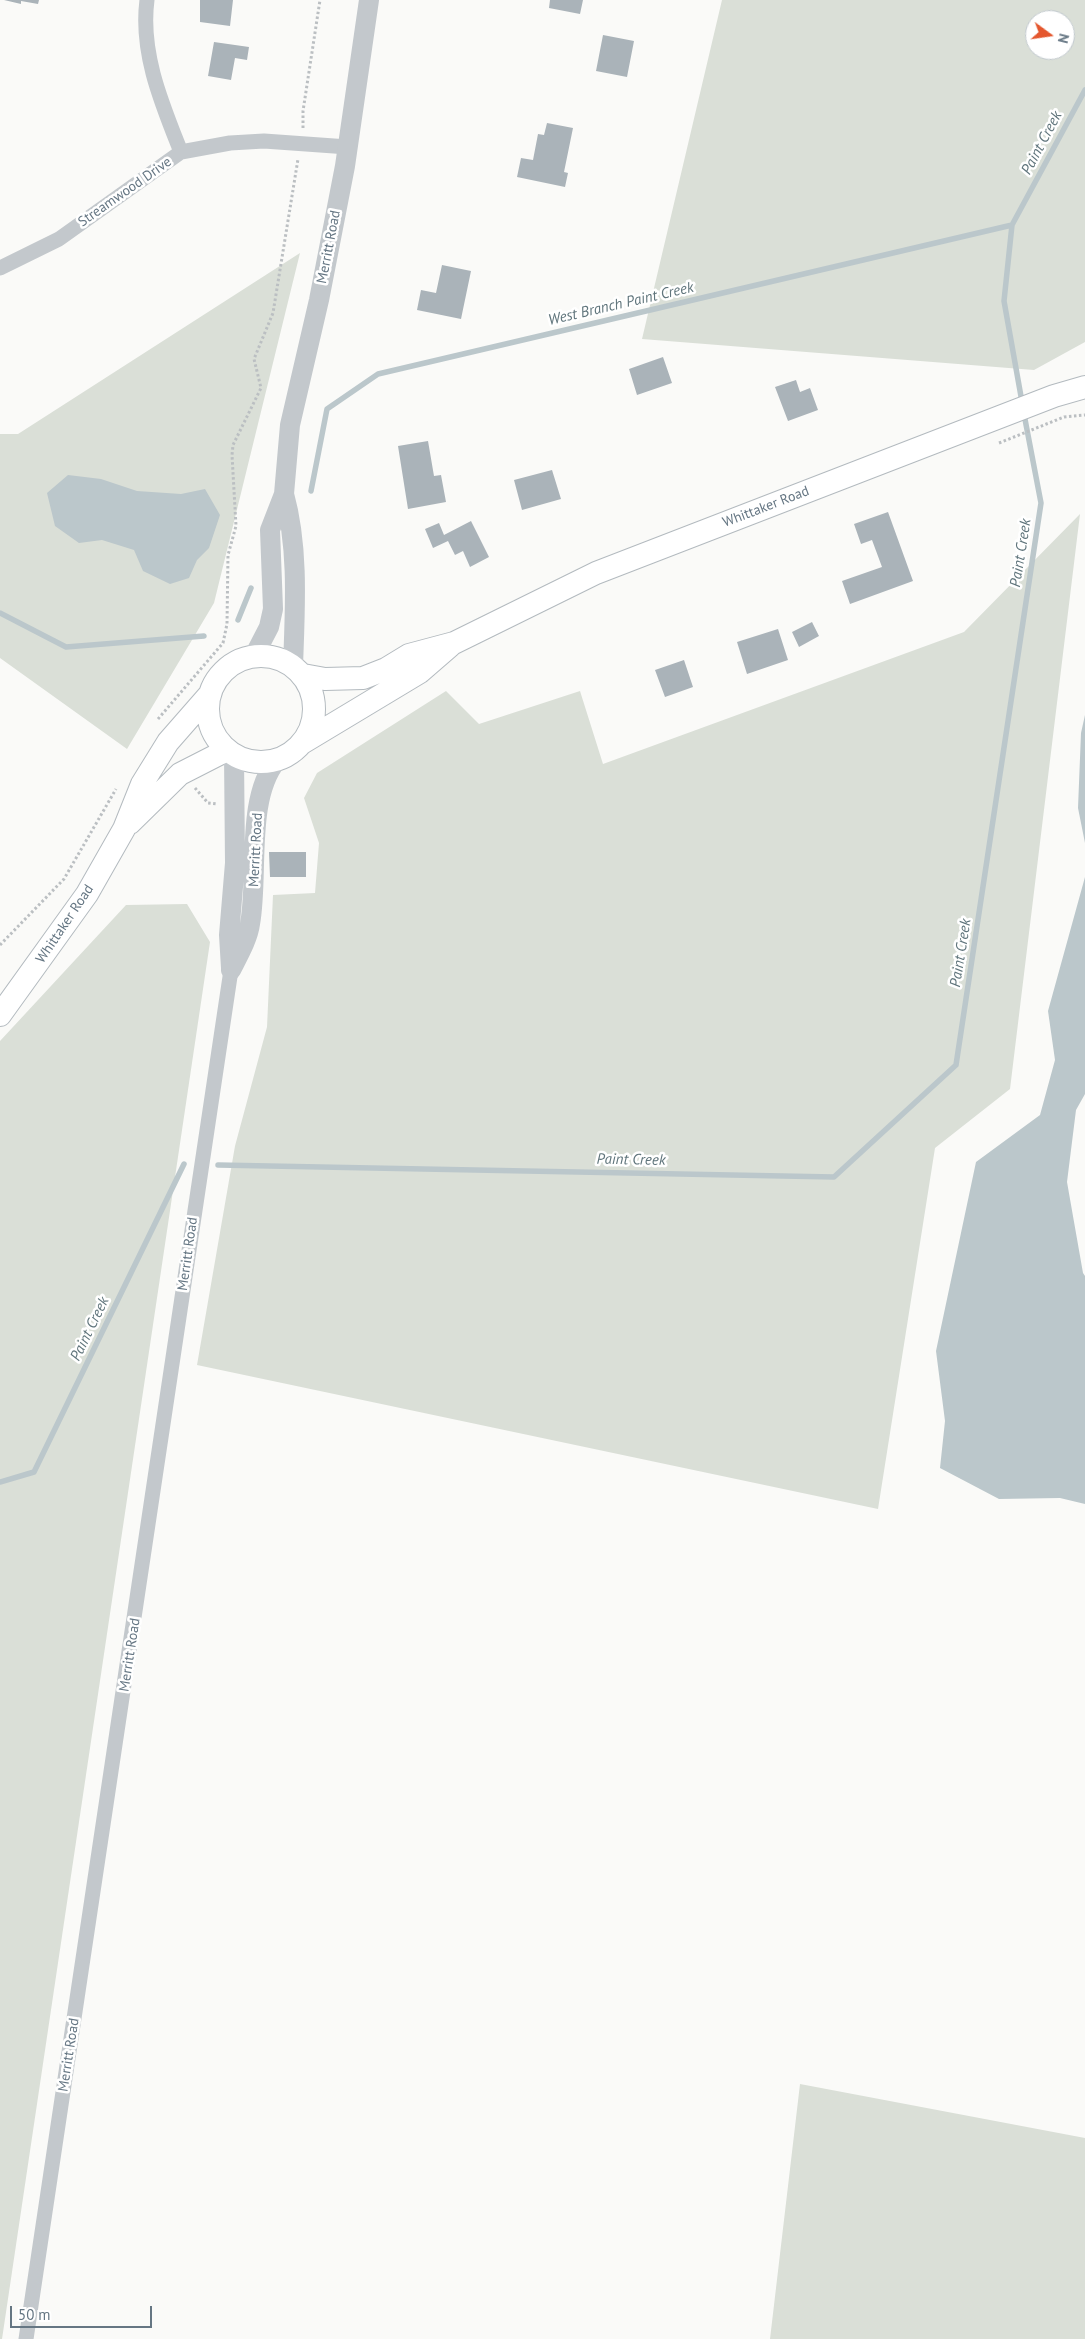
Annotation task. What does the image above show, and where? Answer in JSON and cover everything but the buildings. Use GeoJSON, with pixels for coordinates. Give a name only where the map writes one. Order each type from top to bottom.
{"type":"FeatureCollection","features":[{"type":"Feature","properties":{"kind":"main road","name":"Whittaker Road"},"geometry":{"type":"LineString","coordinates":[[298,671],[341,680],[363,678],[386,669],[409,655],[454,642],[596,573],[1054,396],[1085,387]]}},
{"type":"Feature","properties":{"kind":"main road","name":"Whittaker Road"},"geometry":{"type":"LineString","coordinates":[[302,743],[420,672],[454,642]]}},
{"type":"Feature","properties":{"kind":"main road"},"geometry":{"type":"LineString","coordinates":[[254,656],[281,659],[298,671],[310,688],[314,702],[314,716],[310,730],[302,743],[291,753],[277,760],[262,762],[248,760],[231,752],[217,738],[210,725],[208,709],[210,694],[216,680],[226,668],[239,660],[254,656]]}},
{"type":"Feature","properties":{"kind":"main road","name":"Whittaker Road"},"geometry":{"type":"LineString","coordinates":[[0,1015],[87,894],[124,829],[142,784],[168,742],[210,694]]}},
{"type":"Feature","properties":{"kind":"main road","name":"Whittaker Road"},"geometry":{"type":"LineString","coordinates":[[124,829],[180,774],[231,752]]}},
{"type":"Feature","properties":{"kind":"street"},"geometry":{"type":"LineString","coordinates":[[147,0],[146,32],[150,59],[158,91],[181,152]]}},
{"type":"Feature","properties":{"kind":"street","name":"Merritt Road"},"geometry":{"type":"LineString","coordinates":[[254,656],[269,627],[273,609],[270,530],[284,494],[290,425],[319,300],[348,146],[369,0]]}},
{"type":"Feature","properties":{"kind":"street","name":"Streamwood Drive"},"geometry":{"type":"LineString","coordinates":[[0,268],[59,239],[181,152],[230,143],[264,141],[348,146]]}},
{"type":"Feature","properties":{"kind":"street","name":"Merritt Road"},"geometry":{"type":"LineString","coordinates":[[284,494],[292,522],[294,631],[298,671]]}},
{"type":"Feature","properties":{"kind":"street","name":"Merritt Road"},"geometry":{"type":"LineString","coordinates":[[26,2339],[231,970],[229,935],[235,863],[231,752]]}},
{"type":"Feature","properties":{"kind":"street","name":"Merritt Road"},"geometry":{"type":"LineString","coordinates":[[231,970],[250,926],[254,889],[258,801],[264,780],[277,760]]}},
{"type":"Feature","properties":{"kind":"path"},"geometry":{"type":"LineString","coordinates":[[157,720],[222,643],[227,624],[228,556],[236,526],[233,446],[260,388],[254,359],[273,313],[295,170],[303,143],[303,112],[320,0]]}},
{"type":"Feature","properties":{"kind":"path"},"geometry":{"type":"LineString","coordinates":[[999,443],[1064,417],[1085,415]]}},
{"type":"Feature","properties":{"kind":"path"},"geometry":{"type":"LineString","coordinates":[[190,782],[208,803],[224,804]]}},
{"type":"Feature","properties":{"kind":"path"},"geometry":{"type":"LineString","coordinates":[[0,945],[64,879],[118,786]]}},
{"type":"Feature","properties":{"kind":"shaded area"},"geometry":{"type":"Polygon","coordinates":[[[722,0],[1085,0],[1085,342],[1034,370],[642,339],[722,0]]]}},
{"type":"Feature","properties":{"kind":"shaded area"},"geometry":{"type":"Polygon","coordinates":[[[300,253],[214,603],[127,749],[0,658],[0,434],[18,434],[300,253]]]}},
{"type":"Feature","properties":{"kind":"shaded area"},"geometry":{"type":"Polygon","coordinates":[[[68,475],[101,479],[137,491],[181,494],[205,489],[220,515],[209,548],[197,560],[189,578],[170,584],[143,571],[134,550],[102,540],[79,543],[55,526],[47,493],[68,475]]]}},
{"type":"Feature","properties":{"kind":"shaded area"},"geometry":{"type":"Polygon","coordinates":[[[1080,514],[1010,1089],[935,1148],[878,1509],[197,1365],[235,1146],[267,1027],[273,895],[315,893],[319,843],[304,798],[317,773],[446,691],[479,724],[580,691],[603,764],[964,632],[1080,514]]]}},
{"type":"Feature","properties":{"kind":"shaded area"},"geometry":{"type":"Polygon","coordinates":[[[1085,715],[1085,843],[1078,808],[1081,733],[1085,715]]]}},
{"type":"Feature","properties":{"kind":"shaded area"},"geometry":{"type":"Polygon","coordinates":[[[1085,877],[1085,1094],[1076,1110],[1067,1182],[1085,1276],[1085,1504],[1060,1498],[999,1499],[940,1468],[945,1421],[936,1351],[976,1162],[1040,1115],[1055,1060],[1048,1011],[1085,877]]]}},
{"type":"Feature","properties":{"kind":"shaded area"},"geometry":{"type":"Polygon","coordinates":[[[187,904],[210,942],[2,2339],[0,2339],[0,1041],[126,905],[187,904]]]}},
{"type":"Feature","properties":{"kind":"shaded area"},"geometry":{"type":"Polygon","coordinates":[[[800,2084],[1085,2138],[1085,2339],[770,2339],[800,2084]]]}},
{"type":"Feature","properties":{"kind":"waterway","name":"Paint Creek"},"geometry":{"type":"LineString","coordinates":[[1022,402],[1004,301],[1012,225],[1085,90]]}},
{"type":"Feature","properties":{"kind":"waterway","name":"West Branch Paint Creek"},"geometry":{"type":"LineString","coordinates":[[311,491],[327,409],[378,374],[1012,225]]}},
{"type":"Feature","properties":{"kind":"waterway","name":"Paint Creek"},"geometry":{"type":"LineString","coordinates":[[218,1165],[834,1177],[956,1065],[1041,503],[1024,414]]}},
{"type":"Feature","properties":{"kind":"waterway","name":"West Branch Paint Creek"},"geometry":{"type":"LineString","coordinates":[[238,620],[251,588]]}},
{"type":"Feature","properties":{"kind":"waterway","name":"West Branch Paint Creek"},"geometry":{"type":"LineString","coordinates":[[0,613],[66,647],[204,636]]}},
{"type":"Feature","properties":{"kind":"waterway","name":"Paint Creek"},"geometry":{"type":"LineString","coordinates":[[0,1482],[34,1472],[184,1164]]}}]}
